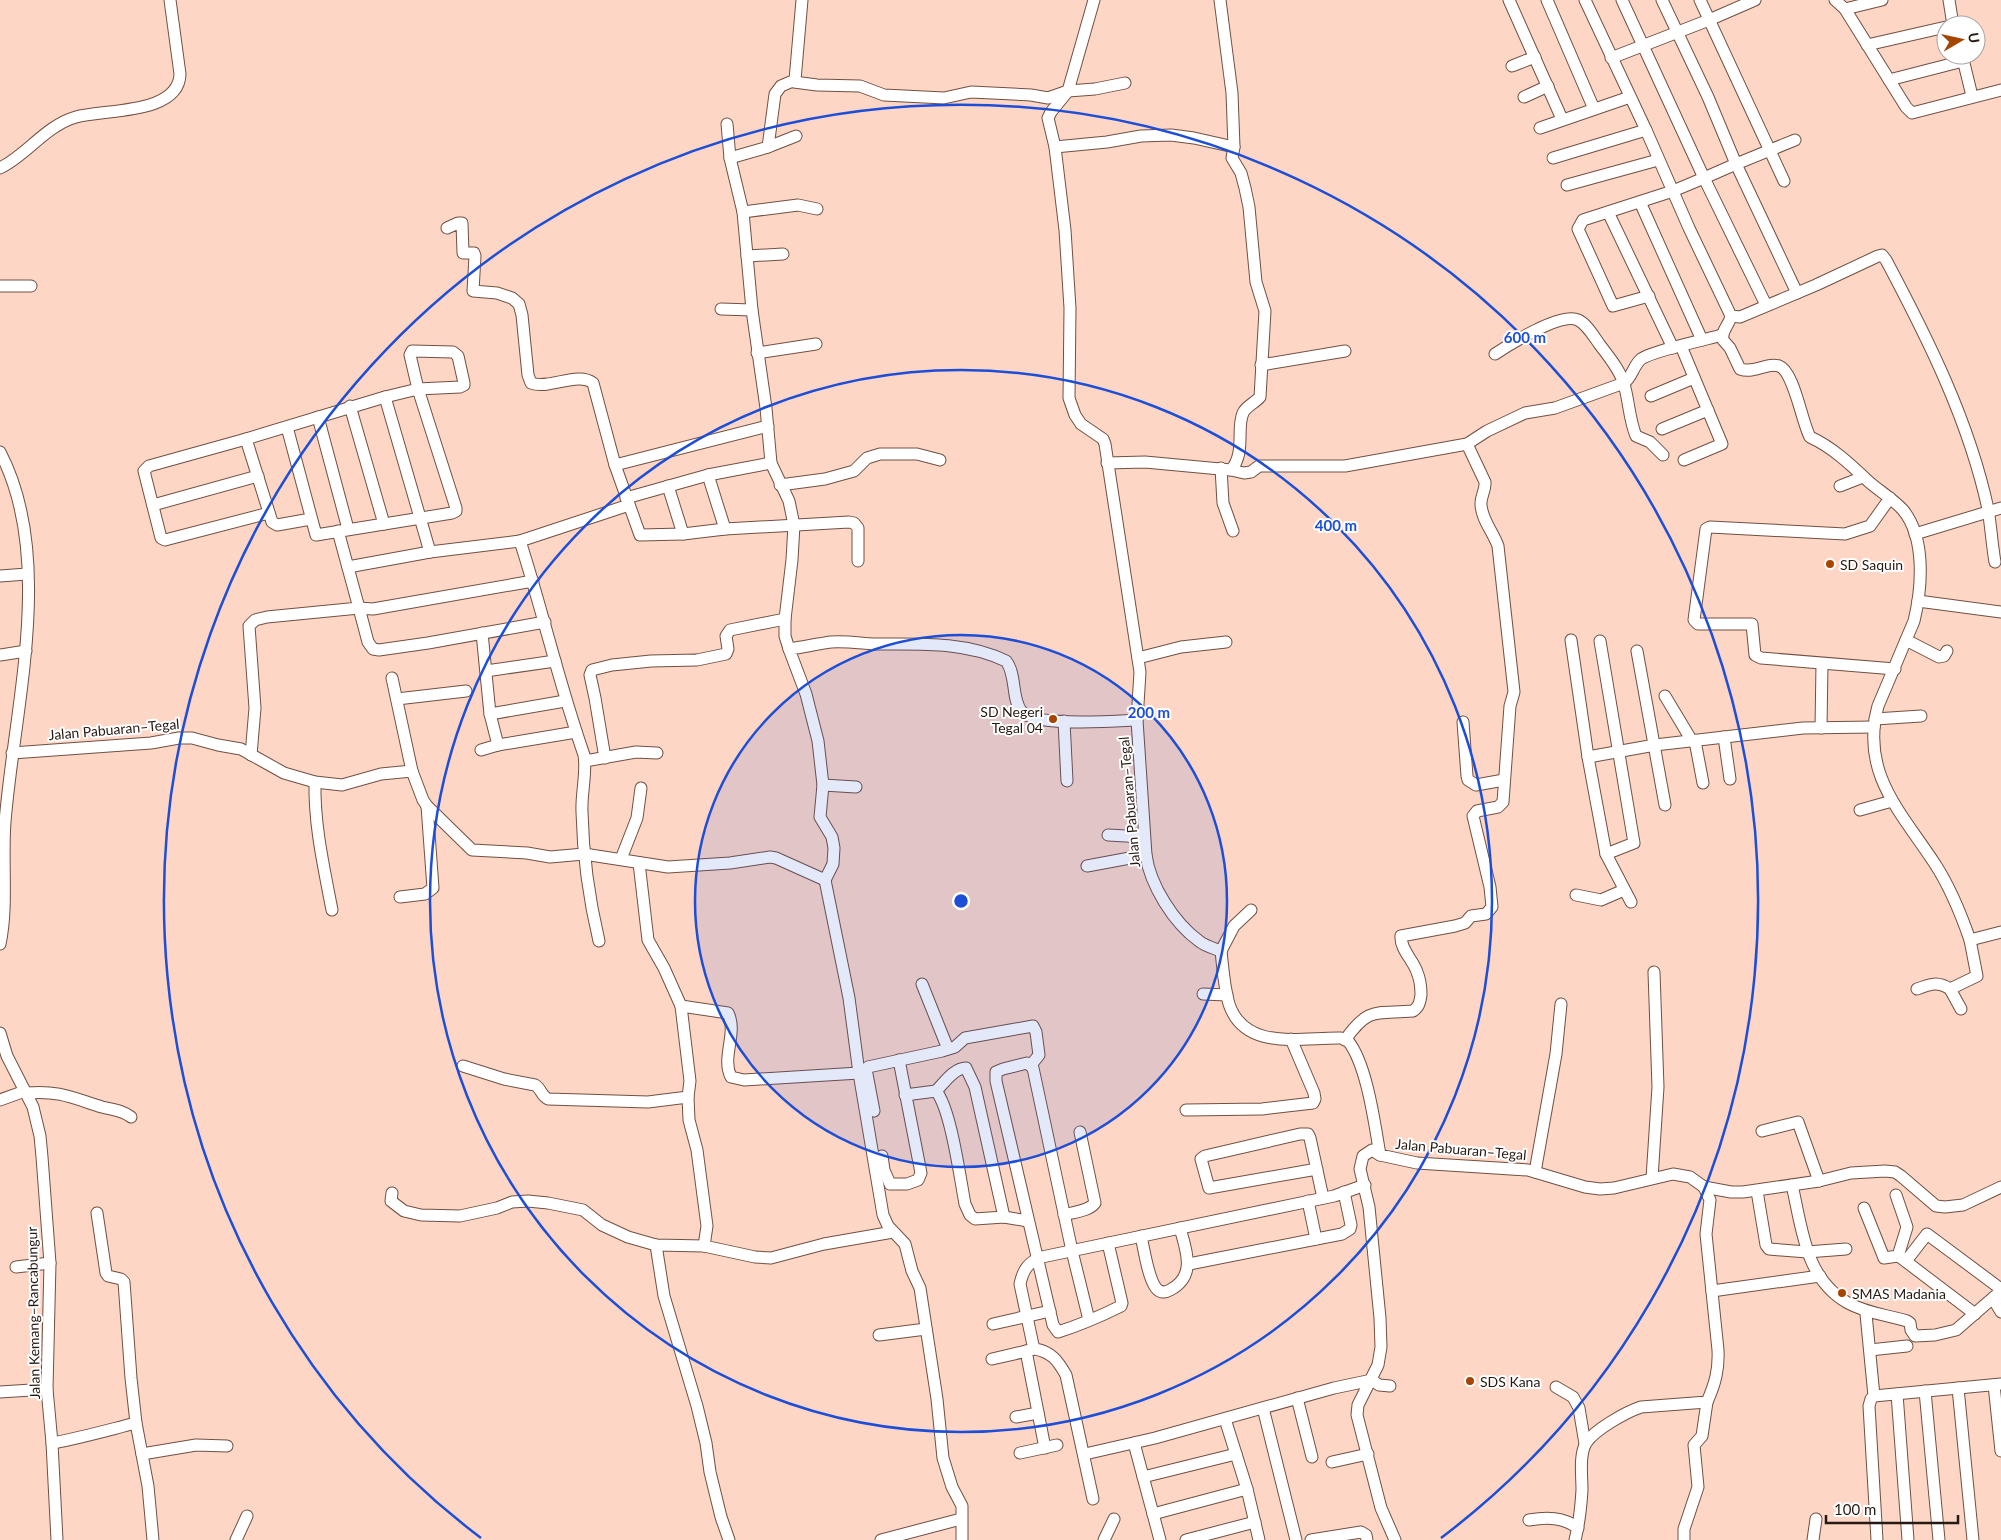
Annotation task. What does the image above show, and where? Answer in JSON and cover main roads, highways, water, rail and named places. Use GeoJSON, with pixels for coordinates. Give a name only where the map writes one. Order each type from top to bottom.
{"type":"FeatureCollection","features":[{"type":"Feature","properties":{"kind":"place","name":"SD Saquin"},"geometry":{"type":"Point","coordinates":[1830,564]}},
{"type":"Feature","properties":{"kind":"place","name":"SD Negeri Tegal 04"},"geometry":{"type":"Point","coordinates":[1053,719]}},
{"type":"Feature","properties":{"kind":"place","name":"SMAS Madania"},"geometry":{"type":"Point","coordinates":[1842,1293]}},
{"type":"Feature","properties":{"kind":"place","name":"SDS Kana"},"geometry":{"type":"Point","coordinates":[1470,1381]}}]}
